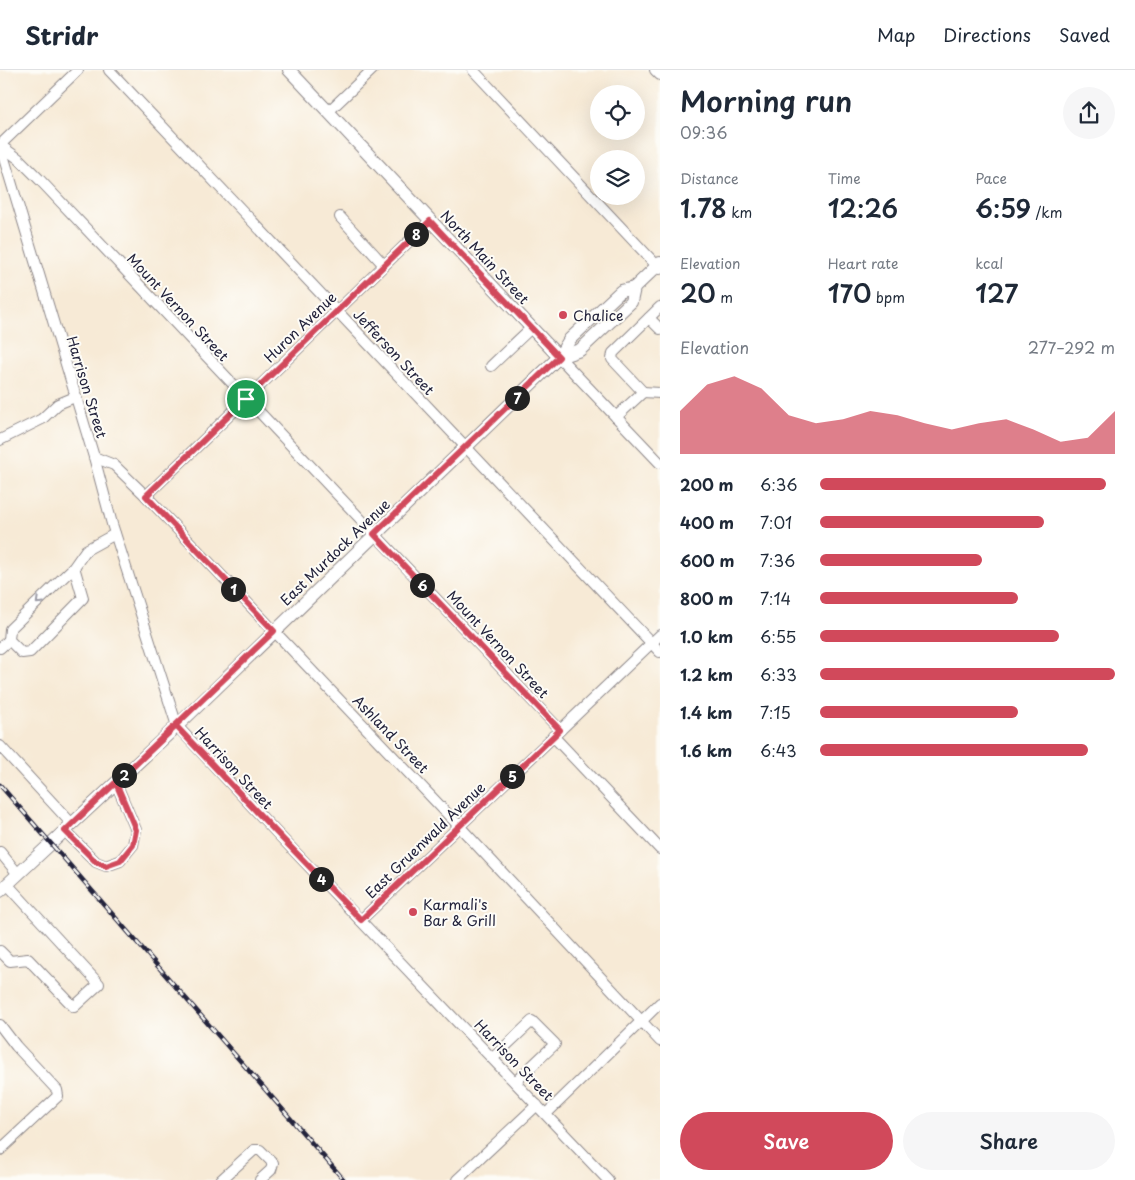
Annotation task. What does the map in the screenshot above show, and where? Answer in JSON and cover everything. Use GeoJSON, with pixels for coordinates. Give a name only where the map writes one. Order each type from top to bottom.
{"type":"FeatureCollection","features":[{"type":"Feature","properties":{"kind":"main road","name":"North Main Street"},"geometry":{"type":"LineString","coordinates":[[289,70],[559,357]]}},
{"type":"Feature","properties":{"kind":"main road"},"geometry":{"type":"LineString","coordinates":[[559,357],[580,350],[631,302],[634,288],[659,266]]}},
{"type":"Feature","properties":{"kind":"main road","name":"East Murdock Avenue"},"geometry":{"type":"LineString","coordinates":[[4,888],[176,726],[559,357]]}},
{"type":"Feature","properties":{"kind":"street"},"geometry":{"type":"LineString","coordinates":[[0,145],[78,70]]}},
{"type":"Feature","properties":{"kind":"street","name":"Jefferson Street"},"geometry":{"type":"LineString","coordinates":[[109,70],[660,652]]}},
{"type":"Feature","properties":{"kind":"street"},"geometry":{"type":"LineString","coordinates":[[328,112],[372,70]]}},
{"type":"Feature","properties":{"kind":"street"},"geometry":{"type":"LineString","coordinates":[[473,70],[659,266]]}},
{"type":"Feature","properties":{"kind":"street"},"geometry":{"type":"LineString","coordinates":[[655,70],[660,75]]}},
{"type":"Feature","properties":{"kind":"street","name":"Harrison Street"},"geometry":{"type":"LineString","coordinates":[[0,145],[115,534],[176,726],[493,1058],[605,1179]]}},
{"type":"Feature","properties":{"kind":"street","name":"Mount Vernon Street"},"geometry":{"type":"LineString","coordinates":[[0,145],[26,166],[374,534],[557,733],[660,849]]}},
{"type":"Feature","properties":{"kind":"street"},"geometry":{"type":"LineString","coordinates":[[340,217],[384,265]]}},
{"type":"Feature","properties":{"kind":"street","name":"Huron Avenue"},"geometry":{"type":"LineString","coordinates":[[146,496],[430,221]]}},
{"type":"Feature","properties":{"kind":"street"},"geometry":{"type":"LineString","coordinates":[[660,307],[613,353],[612,359],[643,392],[660,393]]}},
{"type":"Feature","properties":{"kind":"street"},"geometry":{"type":"LineString","coordinates":[[649,318],[660,330]]}},
{"type":"Feature","properties":{"kind":"street"},"geometry":{"type":"LineString","coordinates":[[491,366],[531,328]]}},
{"type":"Feature","properties":{"kind":"street","name":"North Main Street"},"geometry":{"type":"LineString","coordinates":[[559,357],[660,463]]}},
{"type":"Feature","properties":{"kind":"street"},"geometry":{"type":"LineString","coordinates":[[616,418],[643,392]]}},
{"type":"Feature","properties":{"kind":"street"},"geometry":{"type":"LineString","coordinates":[[0,440],[42,419],[58,404],[75,397]]}},
{"type":"Feature","properties":{"kind":"street","name":"Ashland Street"},"geometry":{"type":"LineString","coordinates":[[94,458],[114,465],[146,496],[460,826],[660,1041]]}},
{"type":"Feature","properties":{"kind":"street"},"geometry":{"type":"LineString","coordinates":[[0,648],[9,640],[10,629],[74,567],[86,550],[115,534]]}},
{"type":"Feature","properties":{"kind":"street"},"geometry":{"type":"LineString","coordinates":[[9,640],[22,652],[30,652],[84,598],[74,567]]}},
{"type":"Feature","properties":{"kind":"street","name":"East Gruenwald Avenue"},"geometry":{"type":"LineString","coordinates":[[361,920],[660,635]]}},
{"type":"Feature","properties":{"kind":"street"},"geometry":{"type":"LineString","coordinates":[[0,746],[69,827],[96,862],[106,866],[120,861],[133,845],[136,830],[116,783]]}},
{"type":"Feature","properties":{"kind":"street"},"geometry":{"type":"LineString","coordinates":[[0,852],[18,874]]}},
{"type":"Feature","properties":{"kind":"street"},"geometry":{"type":"LineString","coordinates":[[0,951],[10,961],[28,959],[74,1007],[99,984],[4,888]]}},
{"type":"Feature","properties":{"kind":"street"},"geometry":{"type":"LineString","coordinates":[[546,1114],[660,1003]]}},
{"type":"Feature","properties":{"kind":"street"},"geometry":{"type":"LineString","coordinates":[[493,1058],[532,1021],[555,1044],[515,1082]]}},
{"type":"Feature","properties":{"kind":"street"},"geometry":{"type":"LineString","coordinates":[[0,1025],[16,1046],[57,1090],[58,1096],[0,1150]]}},
{"type":"Feature","properties":{"kind":"street"},"geometry":{"type":"LineString","coordinates":[[457,1180],[537,1105]]}},
{"type":"Feature","properties":{"kind":"street"},"geometry":{"type":"LineString","coordinates":[[221,1180],[254,1150],[260,1150],[273,1163],[271,1170],[260,1180]]}},
{"type":"Feature","properties":{"kind":"railway"},"geometry":{"type":"LineString","coordinates":[[0,785],[344,1180]]}},
{"type":"Feature","properties":{"kind":"place","name":"Chalice"},"geometry":{"type":"Point","coordinates":[563,315]}},
{"type":"Feature","properties":{"kind":"place","name":"Karmali's Bar & Grill"},"geometry":{"type":"Point","coordinates":[413,912]}},
{"type":"Feature","properties":{"kind":"route"},"geometry":{"type":"LineString","coordinates":[[430,221],[559,357],[374,534],[560,730],[361,920],[176,726],[116,783],[136,830],[133,845],[120,861],[106,866],[96,862],[65,831],[274,631],[146,496],[246,399],[430,221]]}}]}
